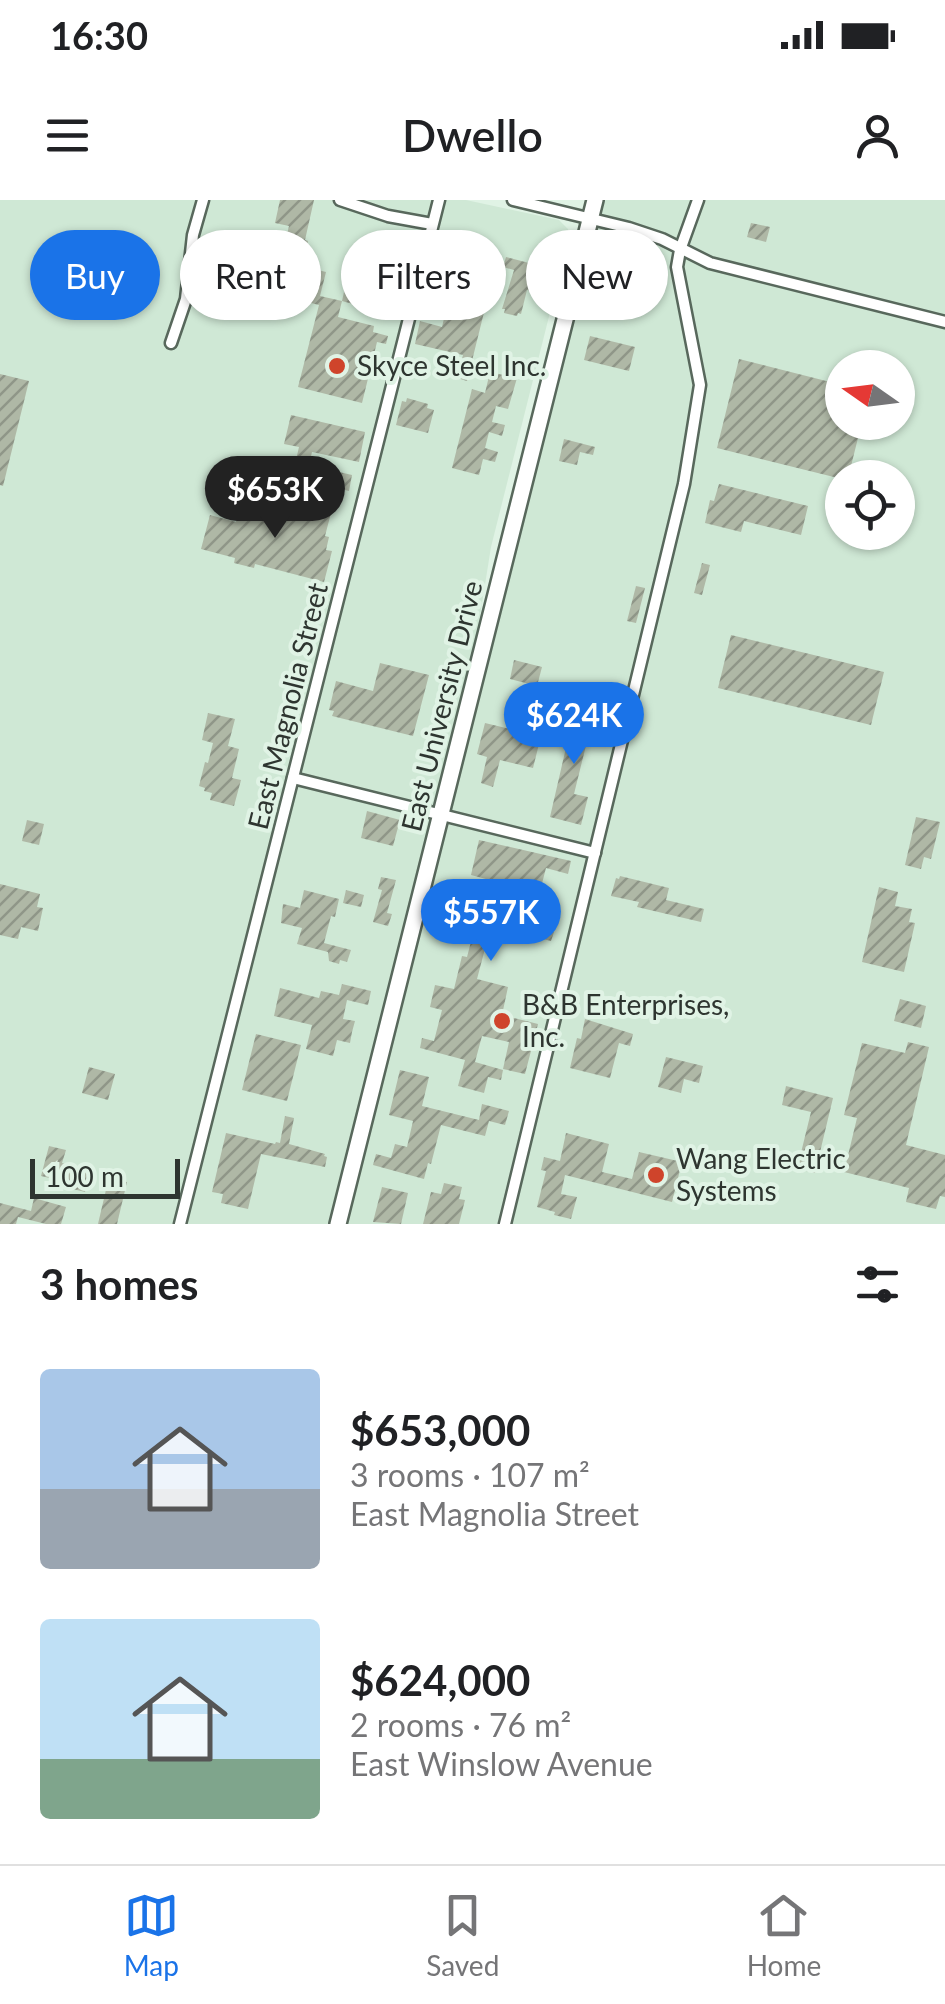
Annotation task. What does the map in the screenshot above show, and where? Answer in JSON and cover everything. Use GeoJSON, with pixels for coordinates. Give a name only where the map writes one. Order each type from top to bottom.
{"type":"FeatureCollection","features":[{"type":"Feature","properties":{"kind":"main road","name":"East University Drive"},"geometry":{"type":"LineString","coordinates":[[338,1224],[595,200]]}},
{"type":"Feature","properties":{"kind":"street"},"geometry":{"type":"LineString","coordinates":[[171,343],[186,299],[193,235],[203,200]]}},
{"type":"Feature","properties":{"kind":"street"},"geometry":{"type":"LineString","coordinates":[[340,200],[388,216],[432,224]]}},
{"type":"Feature","properties":{"kind":"street","name":"East Magnolia Street"},"geometry":{"type":"LineString","coordinates":[[180,1224],[439,200]]}},
{"type":"Feature","properties":{"kind":"street"},"geometry":{"type":"LineString","coordinates":[[513,200],[662,239],[710,263],[945,322]]}},
{"type":"Feature","properties":{"kind":"street"},"geometry":{"type":"LineString","coordinates":[[505,1224],[684,484],[700,385],[678,276],[680,250],[698,200]]}},
{"type":"Feature","properties":{"kind":"street"},"geometry":{"type":"LineString","coordinates":[[292,778],[595,852]]}},
{"type":"Feature","properties":{"kind":"shaded area"},"geometry":{"type":"Polygon","coordinates":[[[0,200],[466,200],[559,220],[568,229],[526,230],[526,320],[548,320],[491,547],[451,798],[574,320],[668,320],[668,230],[597,230],[605,200],[945,200],[945,1224],[0,1224],[0,200]]]}},
{"type":"Feature","properties":{"kind":"building","name":"Skyce Steel Inc."},"geometry":{"type":"Polygon","coordinates":[[[280,200],[314,200],[307,230],[288,230],[289,226],[275,223],[280,200]]]}},
{"type":"Feature","properties":{"kind":"building"},"geometry":{"type":"Polygon","coordinates":[[[751,223],[770,227],[766,242],[747,237],[751,223]]]}},
{"type":"Feature","properties":{"kind":"building"},"geometry":{"type":"Polygon","coordinates":[[[506,257],[526,262],[526,294],[517,316],[506,313],[506,296],[514,270],[506,268],[506,257]]]}},
{"type":"Feature","properties":{"kind":"building","name":"Skyce Steel Inc."},"geometry":{"type":"Polygon","coordinates":[[[321,296],[341,301],[341,320],[374,326],[373,332],[388,336],[386,344],[377,342],[362,403],[298,387],[315,320],[321,320],[321,296]]]}},
{"type":"Feature","properties":{"kind":"building"},"geometry":{"type":"Polygon","coordinates":[[[444,320],[482,320],[467,381],[457,378],[463,355],[415,344],[420,321],[442,327],[444,320]]]}},
{"type":"Feature","properties":{"kind":"building"},"geometry":{"type":"Polygon","coordinates":[[[590,336],[635,347],[629,371],[584,360],[590,336]]]}},
{"type":"Feature","properties":{"kind":"building"},"geometry":{"type":"Polygon","coordinates":[[[739,359],[825,381],[825,440],[858,440],[852,460],[825,460],[825,475],[717,448],[739,359]]]}},
{"type":"Feature","properties":{"kind":"building"},"geometry":{"type":"Polygon","coordinates":[[[490,372],[517,378],[508,409],[496,406],[492,422],[505,425],[502,436],[489,432],[485,448],[498,452],[495,462],[483,459],[479,475],[452,468],[472,389],[485,393],[490,372]]]}},
{"type":"Feature","properties":{"kind":"building"},"geometry":{"type":"Polygon","coordinates":[[[0,374],[29,381],[3,486],[0,485],[0,374]]]}},
{"type":"Feature","properties":{"kind":"building"},"geometry":{"type":"Polygon","coordinates":[[[407,398],[428,404],[427,408],[434,410],[428,433],[396,425],[402,401],[407,398]]]}},
{"type":"Feature","properties":{"kind":"building"},"geometry":{"type":"Polygon","coordinates":[[[291,415],[365,432],[359,462],[312,452],[309,465],[352,475],[349,491],[291,481],[299,447],[284,444],[291,415]]]}},
{"type":"Feature","properties":{"kind":"building"},"geometry":{"type":"Polygon","coordinates":[[[564,439],[595,447],[593,455],[580,452],[577,465],[559,461],[564,439]]]}},
{"type":"Feature","properties":{"kind":"building"},"geometry":{"type":"Polygon","coordinates":[[[719,484],[808,506],[801,535],[744,521],[741,532],[705,523],[710,500],[714,501],[719,484]]]}},
{"type":"Feature","properties":{"kind":"building"},"geometry":{"type":"Polygon","coordinates":[[[282,501],[331,513],[325,536],[329,537],[326,550],[332,551],[324,582],[255,564],[254,568],[234,563],[235,558],[201,549],[210,515],[236,522],[238,513],[266,520],[267,514],[278,517],[282,501]]]}},
{"type":"Feature","properties":{"kind":"building"},"geometry":{"type":"Polygon","coordinates":[[[702,563],[710,565],[702,595],[694,593],[702,563]]]}},
{"type":"Feature","properties":{"kind":"building"},"geometry":{"type":"Polygon","coordinates":[[[636,586],[645,588],[636,623],[627,621],[636,586]]]}},
{"type":"Feature","properties":{"kind":"building"},"geometry":{"type":"Polygon","coordinates":[[[731,635],[884,672],[871,725],[718,688],[731,635]]]}},
{"type":"Feature","properties":{"kind":"building"},"geometry":{"type":"Polygon","coordinates":[[[514,660],[542,667],[537,686],[510,679],[514,660]]]}},
{"type":"Feature","properties":{"kind":"building"},"geometry":{"type":"Polygon","coordinates":[[[380,663],[429,675],[413,736],[332,716],[334,711],[329,710],[336,681],[373,691],[380,663]]]}},
{"type":"Feature","properties":{"kind":"building"},"geometry":{"type":"Polygon","coordinates":[[[577,700],[596,705],[574,794],[588,797],[581,825],[550,817],[577,700]]]}},
{"type":"Feature","properties":{"kind":"building"},"geometry":{"type":"Polygon","coordinates":[[[532,708],[547,712],[533,768],[500,760],[493,787],[481,783],[487,757],[477,754],[485,723],[526,733],[532,708]]]}},
{"type":"Feature","properties":{"kind":"building"},"geometry":{"type":"Polygon","coordinates":[[[208,713],[235,719],[228,746],[239,749],[232,778],[241,780],[234,806],[210,800],[212,793],[199,786],[213,743],[202,740],[208,713]]]}},
{"type":"Feature","properties":{"kind":"building"},"geometry":{"type":"Polygon","coordinates":[[[367,811],[400,820],[393,846],[361,838],[367,811]]]}},
{"type":"Feature","properties":{"kind":"building"},"geometry":{"type":"Polygon","coordinates":[[[916,817],[940,822],[931,859],[924,857],[921,869],[905,865],[916,817]]]}},
{"type":"Feature","properties":{"kind":"building"},"geometry":{"type":"Polygon","coordinates":[[[27,820],[44,824],[39,845],[22,841],[27,820]]]}},
{"type":"Feature","properties":{"kind":"building"},"geometry":{"type":"Polygon","coordinates":[[[479,840],[571,861],[568,874],[546,868],[531,926],[554,932],[551,941],[491,926],[477,979],[508,987],[502,1015],[538,1024],[525,1074],[503,1069],[509,1042],[482,1036],[475,1062],[503,1070],[501,1080],[488,1077],[484,1093],[458,1086],[465,1060],[420,1048],[422,1038],[434,1041],[442,1010],[430,1007],[435,985],[454,989],[462,956],[467,957],[472,938],[454,933],[458,918],[453,917],[460,891],[504,901],[508,885],[471,875],[479,840]]]}},
{"type":"Feature","properties":{"kind":"building"},"geometry":{"type":"Polygon","coordinates":[[[620,876],[669,888],[666,900],[704,909],[701,922],[637,907],[639,902],[611,896],[620,876]]]}},
{"type":"Feature","properties":{"kind":"building"},"geometry":{"type":"Polygon","coordinates":[[[381,877],[396,880],[387,913],[392,914],[388,926],[373,922],[382,890],[378,889],[381,877]]]}},
{"type":"Feature","properties":{"kind":"building"},"geometry":{"type":"Polygon","coordinates":[[[0,884],[40,894],[37,907],[43,908],[38,931],[21,927],[18,939],[0,935],[0,884]]]}},
{"type":"Feature","properties":{"kind":"building"},"geometry":{"type":"Polygon","coordinates":[[[879,887],[898,892],[895,906],[912,909],[909,922],[915,923],[904,972],[862,962],[879,887]]]}},
{"type":"Feature","properties":{"kind":"building"},"geometry":{"type":"Polygon","coordinates":[[[304,890],[339,899],[324,943],[351,950],[347,962],[329,961],[328,952],[297,944],[302,928],[281,923],[283,904],[300,908],[304,890]]]}},
{"type":"Feature","properties":{"kind":"building"},"geometry":{"type":"Polygon","coordinates":[[[346,890],[364,895],[361,907],[343,903],[346,890]]]}},
{"type":"Feature","properties":{"kind":"building"},"geometry":{"type":"Polygon","coordinates":[[[342,984],[371,991],[368,1005],[347,1000],[343,1019],[355,1021],[350,1043],[337,1040],[333,1056],[306,1049],[312,1025],[274,1016],[280,988],[319,998],[321,991],[339,995],[342,984]]]}},
{"type":"Feature","properties":{"kind":"building"},"geometry":{"type":"Polygon","coordinates":[[[900,999],[926,1006],[921,1028],[894,1021],[900,999]]]}},
{"type":"Feature","properties":{"kind":"building"},"geometry":{"type":"Polygon","coordinates":[[[585,1019],[633,1034],[630,1046],[619,1043],[610,1078],[570,1068],[585,1019]]]}},
{"type":"Feature","properties":{"kind":"building"},"geometry":{"type":"Polygon","coordinates":[[[256,1034],[301,1045],[287,1101],[242,1090],[256,1034]]]}},
{"type":"Feature","properties":{"kind":"building"},"geometry":{"type":"Polygon","coordinates":[[[908,1042],[929,1047],[906,1145],[945,1155],[945,1197],[940,1196],[936,1209],[906,1202],[909,1188],[844,1172],[857,1118],[844,1115],[862,1043],[905,1053],[908,1042]]]}},
{"type":"Feature","properties":{"kind":"building"},"geometry":{"type":"Polygon","coordinates":[[[666,1057],[703,1066],[699,1083],[684,1079],[681,1093],[658,1087],[666,1057]]]}},
{"type":"Feature","properties":{"kind":"building"},"geometry":{"type":"Polygon","coordinates":[[[89,1067],[115,1074],[108,1100],[82,1093],[89,1067]]]}},
{"type":"Feature","properties":{"kind":"building"},"geometry":{"type":"Polygon","coordinates":[[[400,1070],[429,1077],[422,1106],[479,1120],[482,1104],[509,1111],[505,1125],[489,1121],[485,1136],[441,1125],[424,1179],[373,1165],[376,1154],[391,1158],[395,1144],[407,1147],[413,1121],[389,1115],[400,1070]]]}},
{"type":"Feature","properties":{"kind":"building"},"geometry":{"type":"Polygon","coordinates":[[[786,1086],[833,1098],[815,1173],[797,1169],[811,1112],[782,1105],[786,1086]]]}},
{"type":"Feature","properties":{"kind":"building"},"geometry":{"type":"Polygon","coordinates":[[[285,1116],[294,1118],[289,1144],[325,1154],[325,1167],[261,1154],[248,1209],[221,1203],[223,1194],[212,1192],[226,1133],[280,1143],[285,1116]]]}},
{"type":"Feature","properties":{"kind":"building"},"geometry":{"type":"Polygon","coordinates":[[[566,1133],[609,1144],[602,1172],[632,1179],[639,1152],[682,1162],[672,1202],[565,1175],[561,1194],[577,1197],[571,1219],[537,1207],[546,1171],[541,1170],[544,1157],[560,1161],[566,1133]]]}},
{"type":"Feature","properties":{"kind":"building"},"geometry":{"type":"Polygon","coordinates":[[[49,1146],[66,1150],[62,1163],[91,1170],[85,1192],[65,1187],[67,1182],[41,1176],[49,1146]]]}},
{"type":"Feature","properties":{"kind":"building"},"geometry":{"type":"Polygon","coordinates":[[[109,1177],[127,1182],[117,1224],[98,1224],[109,1177]]]}},
{"type":"Feature","properties":{"kind":"building"},"geometry":{"type":"Polygon","coordinates":[[[444,1183],[462,1187],[459,1199],[465,1200],[459,1224],[423,1224],[431,1192],[441,1194],[444,1183]]]}},
{"type":"Feature","properties":{"kind":"building"},"geometry":{"type":"Polygon","coordinates":[[[382,1187],[408,1193],[401,1224],[373,1222],[382,1187]]]}},
{"type":"Feature","properties":{"kind":"building"},"geometry":{"type":"Polygon","coordinates":[[[34,1198],[66,1207],[61,1224],[18,1217],[16,1224],[0,1224],[0,1203],[31,1211],[34,1198]]]}},
{"type":"Feature","properties":{"kind":"place","name":"Skyce Steel Inc."},"geometry":{"type":"Point","coordinates":[337,366]}},
{"type":"Feature","properties":{"kind":"place","name":"B&B Enterprises, Inc."},"geometry":{"type":"Point","coordinates":[502,1021]}},
{"type":"Feature","properties":{"kind":"place","name":"Wang Electric Systems"},"geometry":{"type":"Point","coordinates":[656,1175]}}]}
